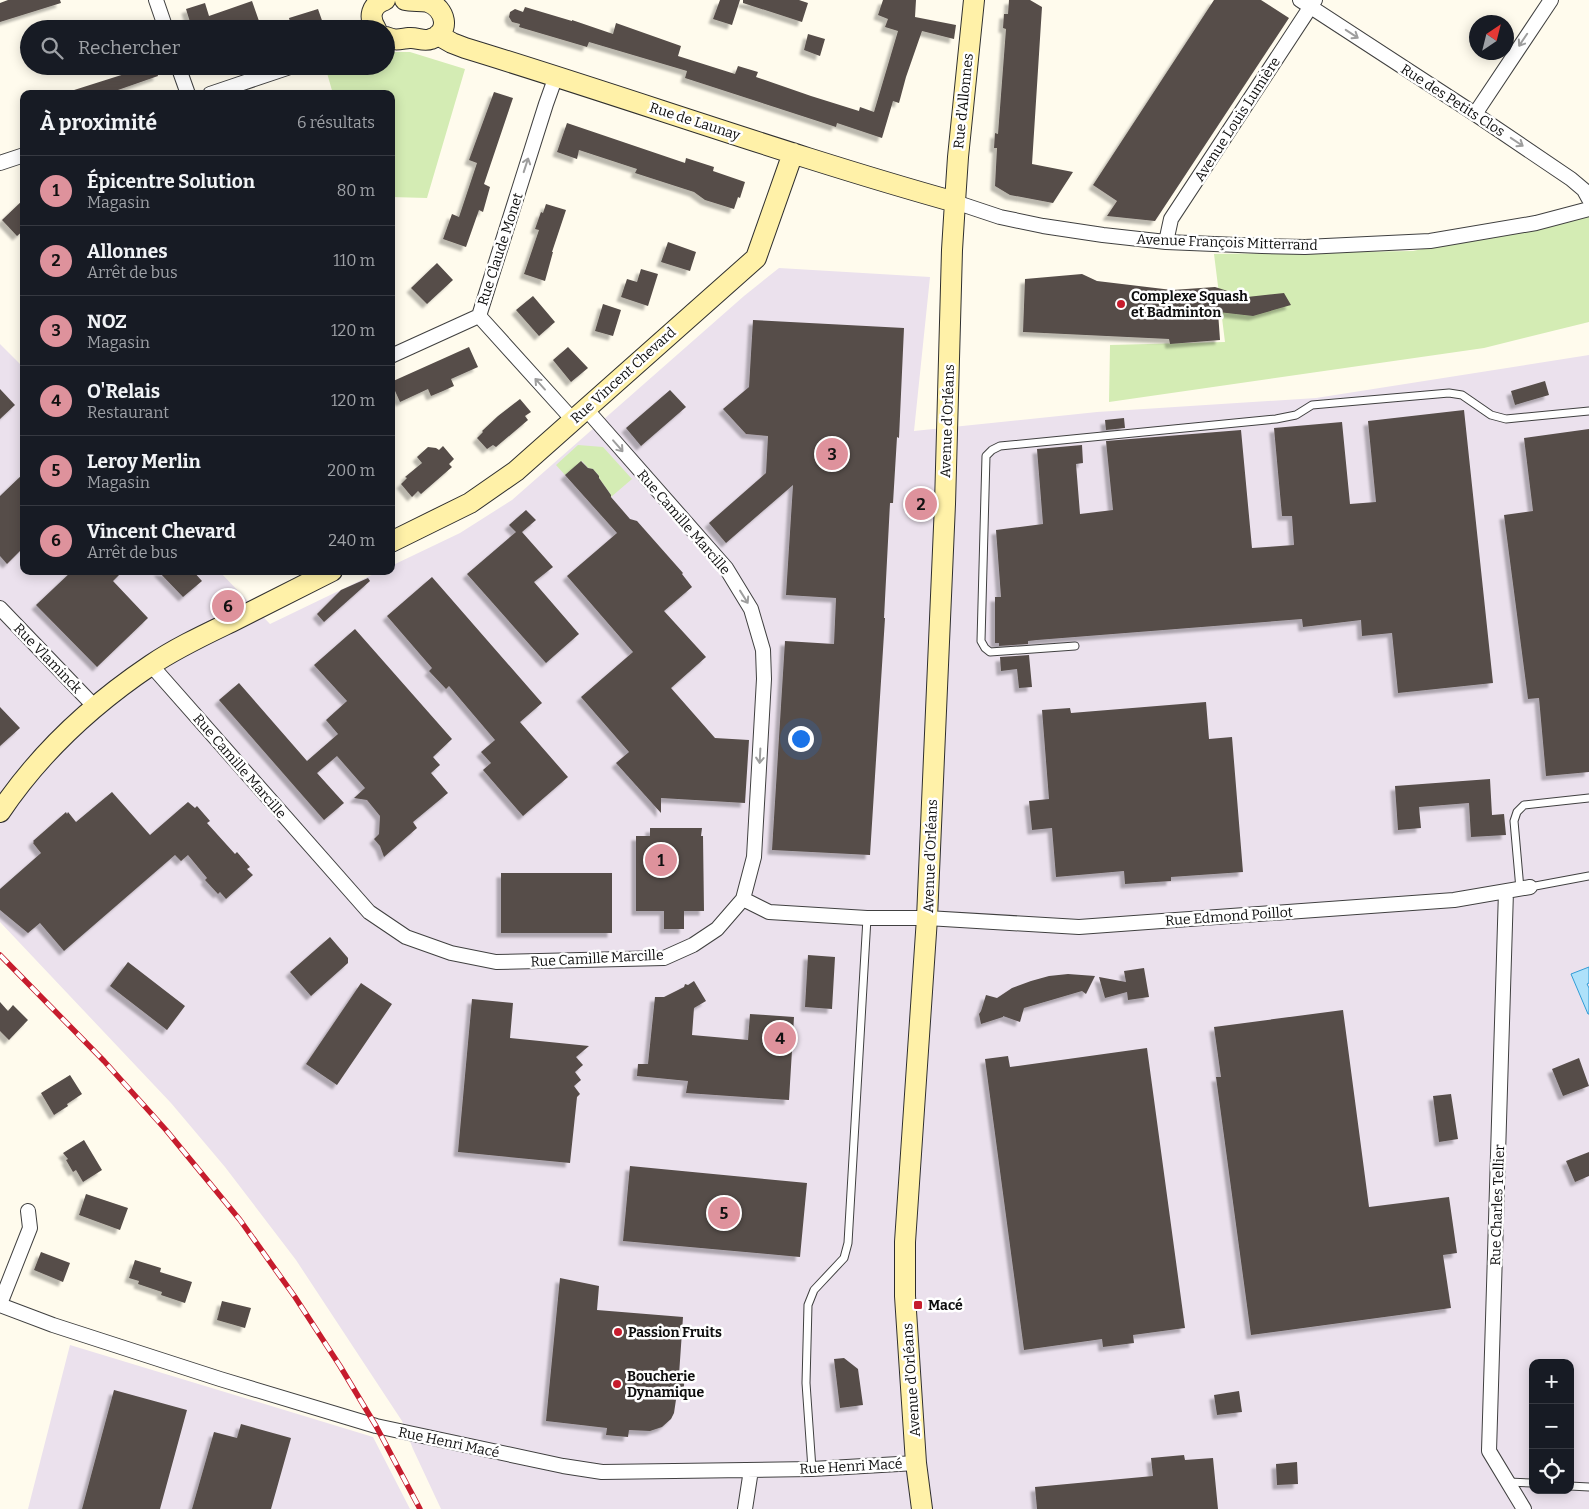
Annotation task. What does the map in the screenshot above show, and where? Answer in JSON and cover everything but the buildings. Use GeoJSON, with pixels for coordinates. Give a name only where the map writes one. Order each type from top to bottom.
{"type":"FeatureCollection","features":[{"type":"Feature","properties":{"kind":"street"},"geometry":{"type":"LineString","coordinates":[[156,0],[163,20]]}},
{"type":"Feature","properties":{"kind":"street"},"geometry":{"type":"LineString","coordinates":[[372,20],[371,15],[374,7],[382,0]]}},
{"type":"Feature","properties":{"kind":"street"},"geometry":{"type":"LineString","coordinates":[[395,40],[410,37],[425,41],[434,39],[441,32],[444,23],[444,16],[432,2],[405,0]]}},
{"type":"Feature","properties":{"kind":"street","name":"Rue d'Allonnes"},"geometry":{"type":"LineString","coordinates":[[955,202],[974,0]]}},
{"type":"Feature","properties":{"kind":"street"},"geometry":{"type":"LineString","coordinates":[[1475,114],[1551,0]]}},
{"type":"Feature","properties":{"kind":"street","name":"Rue des Petits Clos"},"geometry":{"type":"LineString","coordinates":[[1309,2],[1571,179],[1584,190],[1589,199]]}},
{"type":"Feature","properties":{"kind":"street","name":"Avenue Louis Lumière"},"geometry":{"type":"LineString","coordinates":[[1166,242],[1171,219],[1309,2]]}},
{"type":"Feature","properties":{"kind":"street","name":"Rue de Launay"},"geometry":{"type":"LineString","coordinates":[[438,35],[452,43],[793,154],[955,202]]}},
{"type":"Feature","properties":{"kind":"street"},"geometry":{"type":"LineString","coordinates":[[181,75],[187,90]]}},
{"type":"Feature","properties":{"kind":"street"},"geometry":{"type":"LineString","coordinates":[[222,90],[266,75]]}},
{"type":"Feature","properties":{"kind":"street","name":"Rue Claude Monet"},"geometry":{"type":"LineString","coordinates":[[556,76],[479,316],[579,415]]}},
{"type":"Feature","properties":{"kind":"street","name":"Rue Vincent Chevard"},"geometry":{"type":"LineString","coordinates":[[395,540],[470,503],[516,471],[756,258],[793,154]]}},
{"type":"Feature","properties":{"kind":"street"},"geometry":{"type":"LineString","coordinates":[[0,163],[20,156]]}},
{"type":"Feature","properties":{"kind":"street","name":"Avenue François Mitterrand"},"geometry":{"type":"LineString","coordinates":[[955,202],[1000,217],[1103,235],[1166,242],[1305,247],[1430,241],[1536,223],[1589,209]]}},
{"type":"Feature","properties":{"kind":"street","name":"Avenue d'Orléans"},"geometry":{"type":"LineString","coordinates":[[922,1509],[916,1463],[905,1296],[905,1242],[927,918],[945,504],[955,202]]}},
{"type":"Feature","properties":{"kind":"street"},"geometry":{"type":"LineString","coordinates":[[395,354],[479,316]]}},
{"type":"Feature","properties":{"kind":"street","name":"Rue Camille Marcille"},"geometry":{"type":"LineString","coordinates":[[151,665],[369,912],[406,938],[452,953],[496,962],[664,958],[694,944],[717,929],[742,899],[754,857],[764,679],[763,650],[751,609],[726,568],[579,415]]}},
{"type":"Feature","properties":{"kind":"street"},"geometry":{"type":"LineString","coordinates":[[0,812],[39,763],[68,733],[96,708],[151,665],[186,644],[324,575]]}},
{"type":"Feature","properties":{"kind":"street","name":"Rue Vlaminck"},"geometry":{"type":"LineString","coordinates":[[0,608],[96,708]]}},
{"type":"Feature","properties":{"kind":"street","name":"Rue Edmond Poillot"},"geometry":{"type":"LineString","coordinates":[[742,899],[768,912],[867,918],[927,918],[1079,927],[1454,900],[1518,889]]}},
{"type":"Feature","properties":{"kind":"street","name":"Rue Charles Tellier"},"geometry":{"type":"LineString","coordinates":[[1518,889],[1489,1451],[1524,1509]]}},
{"type":"Feature","properties":{"kind":"street"},"geometry":{"type":"LineString","coordinates":[[0,1304],[30,1228],[34,1213]]}},
{"type":"Feature","properties":{"kind":"street","name":"Rue Henri Macé"},"geometry":{"type":"LineString","coordinates":[[0,1304],[53,1325],[173,1364],[376,1426],[562,1466],[602,1472],[812,1469],[916,1463]]}},
{"type":"Feature","properties":{"kind":"street"},"geometry":{"type":"LineString","coordinates":[[745,1509],[750,1470]]}},
{"type":"Feature","properties":{"kind":"lane"},"geometry":{"type":"LineString","coordinates":[[1075,646],[990,652],[981,641],[986,456],[1000,446],[1276,419],[1296,415],[1312,404],[1449,393],[1462,395],[1491,416],[1506,419],[1589,411]]}},
{"type":"Feature","properties":{"kind":"lane"},"geometry":{"type":"LineString","coordinates":[[1589,798],[1524,804],[1514,821],[1518,889],[1589,876]]}},
{"type":"Feature","properties":{"kind":"lane"},"geometry":{"type":"LineString","coordinates":[[812,1469],[806,1384],[808,1305],[814,1290],[844,1258],[848,1242],[867,918]]}},
{"type":"Feature","properties":{"kind":"lane"},"geometry":{"type":"LineString","coordinates":[[1507,1482],[1529,1483]]}},
{"type":"Feature","properties":{"kind":"lane"},"geometry":{"type":"LineString","coordinates":[[1574,1486],[1589,1487]]}},
{"type":"Feature","properties":{"kind":"shaded area"},"geometry":{"type":"Polygon","coordinates":[[[779,268],[930,277],[914,431],[1097,412],[1316,398],[1589,355],[1589,1509],[441,1509],[402,1421],[296,1260],[225,1167],[171,1103],[0,922],[0,344],[20,364],[20,575],[223,575],[270,624],[372,575],[395,575],[395,564],[460,533],[512,500],[744,296],[779,268]]]}},
{"type":"Feature","properties":{"kind":"shaded area"},"geometry":{"type":"Polygon","coordinates":[[[70,1345],[373,1437],[410,1509],[28,1509],[70,1345]]]}},
{"type":"Feature","properties":{"kind":"green space"},"geometry":{"type":"Polygon","coordinates":[[[395,52],[410,52],[465,69],[427,198],[395,197],[395,90],[332,90],[328,75],[395,75],[395,52]]]}},
{"type":"Feature","properties":{"kind":"green space"},"geometry":{"type":"Polygon","coordinates":[[[1589,214],[1589,322],[1484,348],[1109,402],[1110,345],[1225,342],[1214,254],[1413,251],[1589,214]]]}},
{"type":"Feature","properties":{"kind":"green space"},"geometry":{"type":"Polygon","coordinates":[[[578,445],[603,447],[632,479],[611,497],[599,476],[582,461],[565,475],[556,465],[578,445]]]}},
{"type":"Feature","properties":{"kind":"water"},"geometry":{"type":"Polygon","coordinates":[[[1589,967],[1589,983],[1587,984],[1589,988],[1588,1014],[1571,974],[1589,967]]]}},
{"type":"Feature","properties":{"kind":"railway"},"geometry":{"type":"LineString","coordinates":[[0,955],[104,1061],[166,1130],[240,1220],[295,1297],[340,1366],[376,1426],[420,1509]]}},
{"type":"Feature","properties":{"kind":"place","name":"Complexe Squash et Badminton"},"geometry":{"type":"Point","coordinates":[1121,304]}},
{"type":"Feature","properties":{"kind":"place","name":"NOZ"},"geometry":{"type":"Point","coordinates":[832,454]}},
{"type":"Feature","properties":{"kind":"place","name":"Allonnes"},"geometry":{"type":"Point","coordinates":[921,504]}},
{"type":"Feature","properties":{"kind":"place","name":"Vincent Chevard"},"geometry":{"type":"Point","coordinates":[228,606]}},
{"type":"Feature","properties":{"kind":"place","name":"Épicentre Solution"},"geometry":{"type":"Point","coordinates":[661,860]}},
{"type":"Feature","properties":{"kind":"place","name":"O'Relais"},"geometry":{"type":"Point","coordinates":[780,1038]}},
{"type":"Feature","properties":{"kind":"place","name":"Leroy Merlin"},"geometry":{"type":"Point","coordinates":[724,1213]}},
{"type":"Feature","properties":{"kind":"place","name":"Macé"},"geometry":{"type":"Point","coordinates":[918,1305]}},
{"type":"Feature","properties":{"kind":"place","name":"Passion Fruits"},"geometry":{"type":"Point","coordinates":[618,1332]}},
{"type":"Feature","properties":{"kind":"place","name":"Boucherie Dynamique"},"geometry":{"type":"Point","coordinates":[617,1384]}}]}
